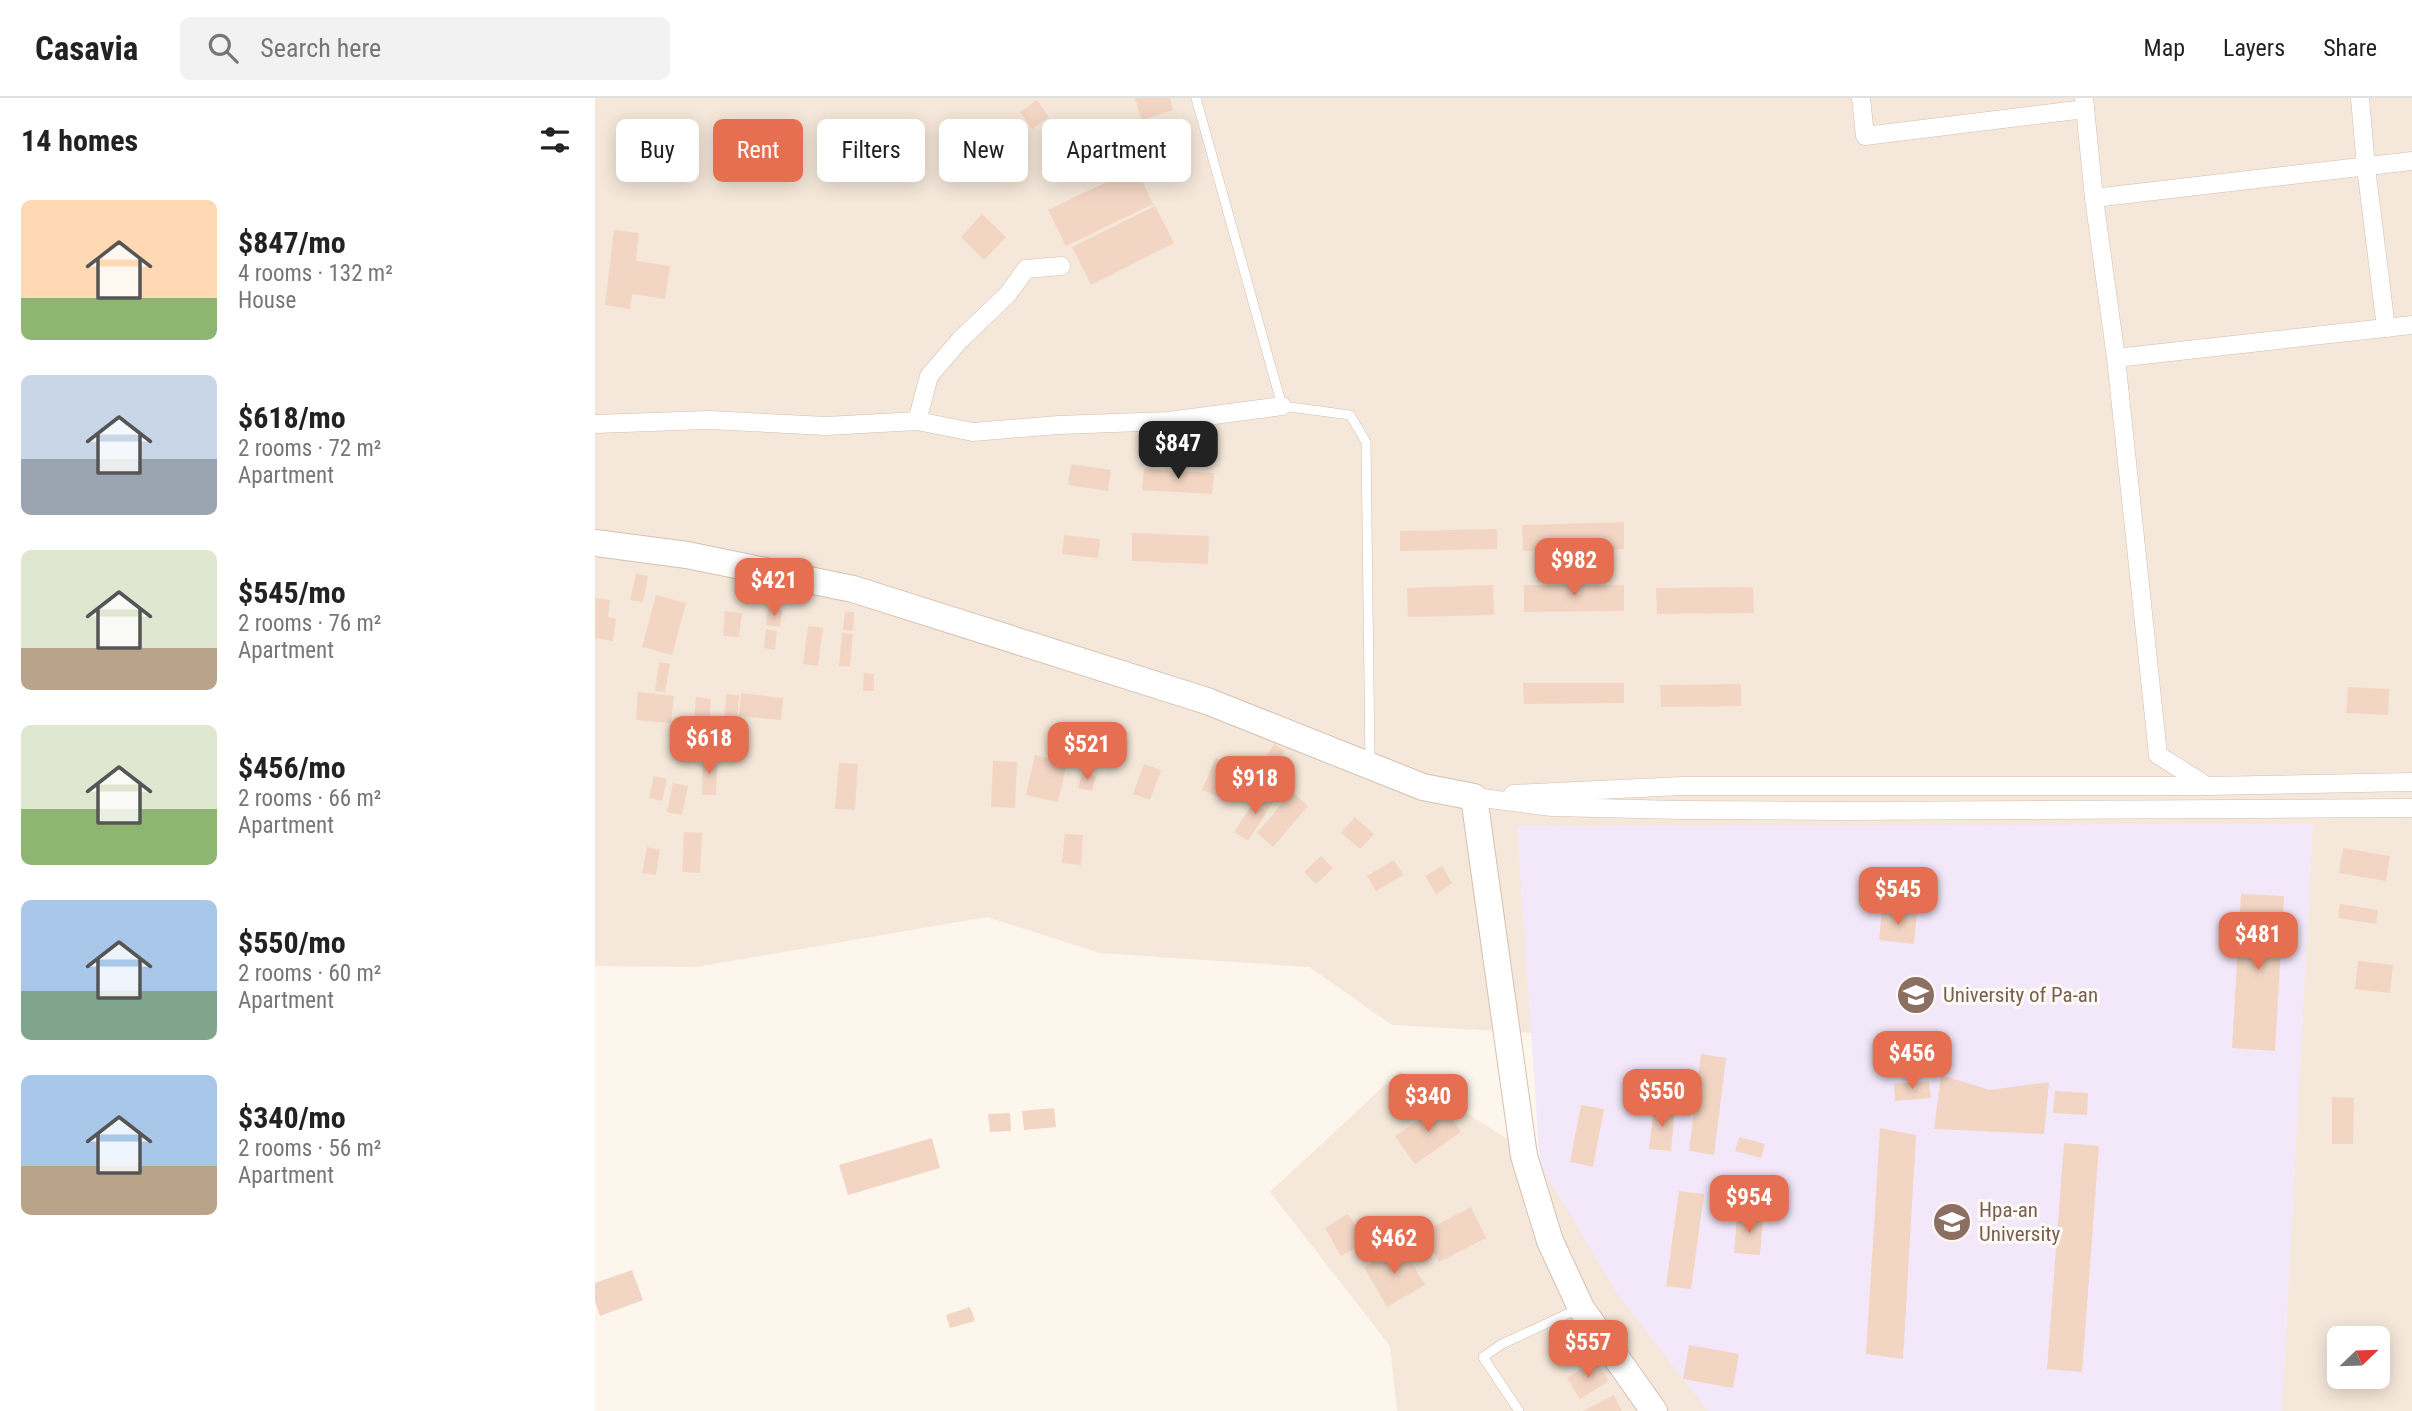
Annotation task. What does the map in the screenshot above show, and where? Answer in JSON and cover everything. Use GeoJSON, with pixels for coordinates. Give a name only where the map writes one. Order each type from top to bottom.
{"type":"FeatureCollection","features":[{"type":"Feature","properties":{"kind":"street"},"geometry":{"type":"LineString","coordinates":[[1861,98],[1865,136],[2085,104],[2094,198],[2116,358],[2158,755],[2207,786]]}},
{"type":"Feature","properties":{"kind":"street"},"geometry":{"type":"LineString","coordinates":[[2360,98],[2386,328]]}},
{"type":"Feature","properties":{"kind":"street"},"geometry":{"type":"LineString","coordinates":[[2094,198],[2412,161]]}},
{"type":"Feature","properties":{"kind":"street"},"geometry":{"type":"LineString","coordinates":[[917,421],[929,376],[960,340],[1008,294],[1026,269],[1061,266]]}},
{"type":"Feature","properties":{"kind":"street"},"geometry":{"type":"LineString","coordinates":[[2116,358],[2412,325]]}},
{"type":"Feature","properties":{"kind":"street"},"geometry":{"type":"LineString","coordinates":[[595,424],[708,420],[826,426],[917,421],[973,432],[1059,425],[1169,421],[1282,406]]}},
{"type":"Feature","properties":{"kind":"street"},"geometry":{"type":"LineString","coordinates":[[595,542],[687,555],[853,589],[1207,701],[1423,787],[1474,797],[1552,807],[1682,810],[2412,808]]}},
{"type":"Feature","properties":{"kind":"street"},"geometry":{"type":"LineString","coordinates":[[1474,797],[1682,786],[2207,786],[2412,782]]}},
{"type":"Feature","properties":{"kind":"street"},"geometry":{"type":"LineString","coordinates":[[2378,783],[2378,808]]}},
{"type":"Feature","properties":{"kind":"street"},"geometry":{"type":"LineString","coordinates":[[1682,786],[1682,810]]}},
{"type":"Feature","properties":{"kind":"street"},"geometry":{"type":"LineString","coordinates":[[1474,797],[1524,1156],[1550,1241],[1581,1308],[1654,1411]]}},
{"type":"Feature","properties":{"kind":"lane"},"geometry":{"type":"LineString","coordinates":[[1196,98],[1282,406],[1350,415],[1366,442],[1371,766]]}},
{"type":"Feature","properties":{"kind":"lane"},"geometry":{"type":"LineString","coordinates":[[1989,810],[1990,786]]}},
{"type":"Feature","properties":{"kind":"lane"},"geometry":{"type":"LineString","coordinates":[[2207,786],[2207,809]]}},
{"type":"Feature","properties":{"kind":"lane"},"geometry":{"type":"LineString","coordinates":[[2012,810],[2013,787]]}},
{"type":"Feature","properties":{"kind":"lane"},"geometry":{"type":"LineString","coordinates":[[1519,1411],[1483,1357],[1502,1344],[1581,1308]]}},
{"type":"Feature","properties":{"kind":"shaded area"},"geometry":{"type":"Polygon","coordinates":[[[595,98],[2412,98],[2412,1411],[1397,1411],[1390,1346],[1270,1192],[1400,1071],[1542,1161],[1552,1034],[1392,1025],[1309,967],[1100,953],[987,917],[696,967],[595,966],[595,98]]]}},
{"type":"Feature","properties":{"kind":"shaded area","name":"University of Pa-an"},"geometry":{"type":"Polygon","coordinates":[[[2313,824],[2282,1411],[1708,1411],[1616,1292],[1540,1164],[1517,826],[2313,824]]]}},
{"type":"Feature","properties":{"kind":"building"},"geometry":{"type":"Polygon","coordinates":[[[1135,98],[1170,98],[1173,110],[1142,119],[1135,98]]]}},
{"type":"Feature","properties":{"kind":"building"},"geometry":{"type":"Polygon","coordinates":[[[1037,100],[1049,117],[1042,119],[1032,129],[1028,119],[1020,112],[1037,100]]]}},
{"type":"Feature","properties":{"kind":"building"},"geometry":{"type":"Polygon","coordinates":[[[1107,182],[1143,182],[1153,204],[1066,246],[1048,210],[1107,182]]]}},
{"type":"Feature","properties":{"kind":"building"},"geometry":{"type":"Polygon","coordinates":[[[1155,206],[1174,243],[1091,285],[1072,247],[1155,206]]]}},
{"type":"Feature","properties":{"kind":"building"},"geometry":{"type":"Polygon","coordinates":[[[982,214],[1006,237],[984,260],[961,237],[982,214]]]}},
{"type":"Feature","properties":{"kind":"building"},"geometry":{"type":"Polygon","coordinates":[[[614,230],[639,233],[636,261],[670,266],[665,299],[632,294],[630,309],[605,305],[614,230]]]}},
{"type":"Feature","properties":{"kind":"building"},"geometry":{"type":"Polygon","coordinates":[[[1071,464],[1111,470],[1108,491],[1068,485],[1071,464]]]}},
{"type":"Feature","properties":{"kind":"building"},"geometry":{"type":"Polygon","coordinates":[[[1144,469],[1214,473],[1212,494],[1142,490],[1144,469]]]}},
{"type":"Feature","properties":{"kind":"building"},"geometry":{"type":"Polygon","coordinates":[[[1624,522],[1624,549],[1523,551],[1522,525],[1624,522]]]}},
{"type":"Feature","properties":{"kind":"building"},"geometry":{"type":"Polygon","coordinates":[[[1497,529],[1497,549],[1400,551],[1400,531],[1497,529]]]}},
{"type":"Feature","properties":{"kind":"building"},"geometry":{"type":"Polygon","coordinates":[[[1132,533],[1209,536],[1208,564],[1132,561],[1132,533]]]}},
{"type":"Feature","properties":{"kind":"building"},"geometry":{"type":"Polygon","coordinates":[[[1064,535],[1100,539],[1098,558],[1062,554],[1064,535]]]}},
{"type":"Feature","properties":{"kind":"building"},"geometry":{"type":"Polygon","coordinates":[[[636,574],[648,576],[643,602],[630,600],[636,574]]]}},
{"type":"Feature","properties":{"kind":"building"},"geometry":{"type":"Polygon","coordinates":[[[1493,585],[1494,615],[1408,617],[1407,588],[1493,585]]]}},
{"type":"Feature","properties":{"kind":"building"},"geometry":{"type":"Polygon","coordinates":[[[1524,585],[1624,585],[1624,611],[1524,612],[1524,585]]]}},
{"type":"Feature","properties":{"kind":"building"},"geometry":{"type":"Polygon","coordinates":[[[1753,587],[1754,613],[1657,614],[1656,588],[1753,587]]]}},
{"type":"Feature","properties":{"kind":"building"},"geometry":{"type":"Polygon","coordinates":[[[656,595],[686,603],[672,655],[642,647],[656,595]]]}},
{"type":"Feature","properties":{"kind":"building"},"geometry":{"type":"Polygon","coordinates":[[[595,598],[610,600],[608,617],[616,619],[613,641],[595,638],[595,598]]]}},
{"type":"Feature","properties":{"kind":"building"},"geometry":{"type":"Polygon","coordinates":[[[768,608],[782,610],[780,627],[766,625],[768,608]]]}},
{"type":"Feature","properties":{"kind":"building"},"geometry":{"type":"Polygon","coordinates":[[[725,611],[742,613],[739,637],[723,636],[725,611]]]}},
{"type":"Feature","properties":{"kind":"building"},"geometry":{"type":"Polygon","coordinates":[[[845,612],[854,612],[853,631],[843,630],[845,612]]]}},
{"type":"Feature","properties":{"kind":"building"},"geometry":{"type":"Polygon","coordinates":[[[808,626],[823,628],[818,666],[803,664],[808,626]]]}},
{"type":"Feature","properties":{"kind":"building"},"geometry":{"type":"Polygon","coordinates":[[[766,629],[777,631],[775,650],[764,648],[766,629]]]}},
{"type":"Feature","properties":{"kind":"building"},"geometry":{"type":"Polygon","coordinates":[[[842,633],[853,634],[850,667],[839,666],[842,633]]]}},
{"type":"Feature","properties":{"kind":"building"},"geometry":{"type":"Polygon","coordinates":[[[659,662],[670,664],[665,692],[655,691],[659,662]]]}},
{"type":"Feature","properties":{"kind":"building"},"geometry":{"type":"Polygon","coordinates":[[[864,673],[874,674],[874,691],[863,691],[864,673]]]}},
{"type":"Feature","properties":{"kind":"building"},"geometry":{"type":"Polygon","coordinates":[[[1523,683],[1624,683],[1624,703],[1524,704],[1523,683]]]}},
{"type":"Feature","properties":{"kind":"building"},"geometry":{"type":"Polygon","coordinates":[[[1741,684],[1741,706],[1661,707],[1660,685],[1741,684]]]}},
{"type":"Feature","properties":{"kind":"building"},"geometry":{"type":"Polygon","coordinates":[[[2348,687],[2389,689],[2388,715],[2346,713],[2348,687]]]}},
{"type":"Feature","properties":{"kind":"building"},"geometry":{"type":"Polygon","coordinates":[[[638,692],[674,696],[671,723],[636,720],[638,692]]]}},
{"type":"Feature","properties":{"kind":"building"},"geometry":{"type":"Polygon","coordinates":[[[741,693],[783,698],[781,720],[739,716],[741,693]]]}},
{"type":"Feature","properties":{"kind":"building"},"geometry":{"type":"Polygon","coordinates":[[[726,694],[739,695],[737,721],[724,720],[726,694]]]}},
{"type":"Feature","properties":{"kind":"building"},"geometry":{"type":"Polygon","coordinates":[[[696,697],[711,699],[709,725],[694,723],[696,697]]]}},
{"type":"Feature","properties":{"kind":"building"},"geometry":{"type":"Polygon","coordinates":[[[1274,744],[1285,751],[1266,780],[1255,774],[1274,744]]]}},
{"type":"Feature","properties":{"kind":"building"},"geometry":{"type":"Polygon","coordinates":[[[1035,755],[1067,762],[1058,802],[1026,795],[1035,755]]]}},
{"type":"Feature","properties":{"kind":"building"},"geometry":{"type":"Polygon","coordinates":[[[703,757],[717,757],[716,795],[702,795],[703,757]]]}},
{"type":"Feature","properties":{"kind":"building"},"geometry":{"type":"Polygon","coordinates":[[[1216,758],[1232,766],[1219,797],[1202,790],[1216,758]]]}},
{"type":"Feature","properties":{"kind":"building"},"geometry":{"type":"Polygon","coordinates":[[[993,761],[1017,762],[1015,808],[991,807],[993,761]]]}},
{"type":"Feature","properties":{"kind":"building"},"geometry":{"type":"Polygon","coordinates":[[[839,763],[858,764],[855,810],[835,809],[839,763]]]}},
{"type":"Feature","properties":{"kind":"building"},"geometry":{"type":"Polygon","coordinates":[[[1144,764],[1161,770],[1150,800],[1133,794],[1144,764]]]}},
{"type":"Feature","properties":{"kind":"building"},"geometry":{"type":"Polygon","coordinates":[[[1082,773],[1096,776],[1092,791],[1078,788],[1082,773]]]}},
{"type":"Feature","properties":{"kind":"building"},"geometry":{"type":"Polygon","coordinates":[[[654,776],[667,779],[662,801],[649,798],[654,776]]]}},
{"type":"Feature","properties":{"kind":"building"},"geometry":{"type":"Polygon","coordinates":[[[673,783],[688,786],[682,815],[667,812],[673,783]]]}},
{"type":"Feature","properties":{"kind":"building"},"geometry":{"type":"Polygon","coordinates":[[[1262,790],[1275,799],[1248,841],[1234,832],[1262,790]]]}},
{"type":"Feature","properties":{"kind":"building"},"geometry":{"type":"Polygon","coordinates":[[[1292,792],[1308,806],[1273,847],[1257,833],[1292,792]]]}},
{"type":"Feature","properties":{"kind":"building"},"geometry":{"type":"Polygon","coordinates":[[[1355,817],[1374,834],[1360,849],[1341,833],[1355,817]]]}},
{"type":"Feature","properties":{"kind":"building"},"geometry":{"type":"Polygon","coordinates":[[[684,832],[702,833],[700,873],[682,872],[684,832]]]}},
{"type":"Feature","properties":{"kind":"building"},"geometry":{"type":"Polygon","coordinates":[[[1065,834],[1083,835],[1081,865],[1062,863],[1065,834]]]}},
{"type":"Feature","properties":{"kind":"building"},"geometry":{"type":"Polygon","coordinates":[[[647,847],[660,850],[656,875],[642,873],[647,847]]]}},
{"type":"Feature","properties":{"kind":"building"},"geometry":{"type":"Polygon","coordinates":[[[2343,848],[2390,856],[2386,881],[2339,873],[2343,848]]]}},
{"type":"Feature","properties":{"kind":"building"},"geometry":{"type":"Polygon","coordinates":[[[1321,856],[1333,868],[1316,884],[1304,872],[1321,856]]]}},
{"type":"Feature","properties":{"kind":"building"},"geometry":{"type":"Polygon","coordinates":[[[1394,860],[1403,875],[1376,891],[1367,876],[1394,860]]]}},
{"type":"Feature","properties":{"kind":"building"},"geometry":{"type":"Polygon","coordinates":[[[1442,866],[1452,883],[1436,894],[1425,876],[1442,866]]]}},
{"type":"Feature","properties":{"kind":"building"},"geometry":{"type":"Polygon","coordinates":[[[2241,894],[2284,896],[2275,1051],[2232,1048],[2241,894]]]}},
{"type":"Feature","properties":{"kind":"building"},"geometry":{"type":"Polygon","coordinates":[[[2340,904],[2378,910],[2376,924],[2338,918],[2340,904]]]}},
{"type":"Feature","properties":{"kind":"building"},"geometry":{"type":"Polygon","coordinates":[[[1882,910],[1917,913],[1914,944],[1879,940],[1882,910]]]}},
{"type":"Feature","properties":{"kind":"building"},"geometry":{"type":"Polygon","coordinates":[[[2358,961],[2393,965],[2390,993],[2355,989],[2358,961]]]}},
{"type":"Feature","properties":{"kind":"building"},"geometry":{"type":"Polygon","coordinates":[[[1701,1054],[1726,1058],[1714,1155],[1689,1151],[1701,1054]]]}},
{"type":"Feature","properties":{"kind":"building"},"geometry":{"type":"Polygon","coordinates":[[[1941,1075],[1990,1090],[2049,1082],[2044,1134],[1934,1129],[1941,1075]]]}},
{"type":"Feature","properties":{"kind":"building"},"geometry":{"type":"Polygon","coordinates":[[[1929,1081],[1931,1098],[1895,1101],[1894,1084],[1929,1081]]]}},
{"type":"Feature","properties":{"kind":"building"},"geometry":{"type":"Polygon","coordinates":[[[2055,1091],[2088,1093],[2087,1115],[2053,1113],[2055,1091]]]}},
{"type":"Feature","properties":{"kind":"building"},"geometry":{"type":"Polygon","coordinates":[[[2332,1097],[2354,1098],[2353,1144],[2332,1144],[2332,1097]]]}},
{"type":"Feature","properties":{"kind":"building"},"geometry":{"type":"Polygon","coordinates":[[[1442,1104],[1461,1132],[1415,1164],[1395,1136],[1442,1104]]]}},
{"type":"Feature","properties":{"kind":"building"},"geometry":{"type":"Polygon","coordinates":[[[1581,1105],[1604,1109],[1593,1167],[1570,1162],[1581,1105]]]}},
{"type":"Feature","properties":{"kind":"building"},"geometry":{"type":"Polygon","coordinates":[[[1654,1106],[1675,1108],[1671,1151],[1649,1149],[1654,1106]]]}},
{"type":"Feature","properties":{"kind":"building"},"geometry":{"type":"Polygon","coordinates":[[[1054,1108],[1056,1127],[1024,1130],[1022,1111],[1054,1108]]]}},
{"type":"Feature","properties":{"kind":"building"},"geometry":{"type":"Polygon","coordinates":[[[1010,1113],[1011,1131],[990,1132],[988,1114],[1010,1113]]]}},
{"type":"Feature","properties":{"kind":"building"},"geometry":{"type":"Polygon","coordinates":[[[1880,1128],[1916,1135],[1903,1359],[1866,1354],[1880,1128]]]}},
{"type":"Feature","properties":{"kind":"building"},"geometry":{"type":"Polygon","coordinates":[[[1739,1137],[1765,1144],[1761,1158],[1735,1151],[1739,1137]]]}},
{"type":"Feature","properties":{"kind":"building"},"geometry":{"type":"Polygon","coordinates":[[[932,1138],[940,1168],[848,1195],[839,1165],[932,1138]]]}},
{"type":"Feature","properties":{"kind":"building"},"geometry":{"type":"Polygon","coordinates":[[[2064,1143],[2099,1146],[2082,1372],[2047,1369],[2064,1143]]]}},
{"type":"Feature","properties":{"kind":"building"},"geometry":{"type":"Polygon","coordinates":[[[1679,1191],[1704,1194],[1691,1289],[1666,1286],[1679,1191]]]}},
{"type":"Feature","properties":{"kind":"building"},"geometry":{"type":"Polygon","coordinates":[[[1471,1207],[1486,1238],[1439,1262],[1423,1232],[1471,1207]]]}},
{"type":"Feature","properties":{"kind":"building"},"geometry":{"type":"Polygon","coordinates":[[[1348,1214],[1365,1242],[1341,1256],[1325,1228],[1348,1214]]]}},
{"type":"Feature","properties":{"kind":"building"},"geometry":{"type":"Polygon","coordinates":[[[1737,1215],[1763,1217],[1760,1255],[1734,1253],[1737,1215]]]}},
{"type":"Feature","properties":{"kind":"building"},"geometry":{"type":"Polygon","coordinates":[[[1402,1246],[1425,1285],[1387,1307],[1364,1267],[1402,1246]]]}},
{"type":"Feature","properties":{"kind":"building"},"geometry":{"type":"Polygon","coordinates":[[[632,1270],[643,1300],[600,1316],[595,1301],[595,1283],[632,1270]]]}},
{"type":"Feature","properties":{"kind":"building"},"geometry":{"type":"Polygon","coordinates":[[[970,1307],[975,1321],[950,1328],[946,1315],[970,1307]]]}},
{"type":"Feature","properties":{"kind":"building"},"geometry":{"type":"Polygon","coordinates":[[[1584,1320],[1603,1350],[1586,1361],[1567,1331],[1584,1320]]]}},
{"type":"Feature","properties":{"kind":"building"},"geometry":{"type":"Polygon","coordinates":[[[1689,1345],[1739,1354],[1733,1388],[1683,1379],[1689,1345]]]}},
{"type":"Feature","properties":{"kind":"building"},"geometry":{"type":"Polygon","coordinates":[[[1596,1360],[1609,1381],[1580,1399],[1567,1378],[1596,1360]]]}},
{"type":"Feature","properties":{"kind":"building"},"geometry":{"type":"Polygon","coordinates":[[[1614,1395],[1622,1411],[1583,1411],[1614,1395]]]}},
{"type":"Feature","properties":{"kind":"place","name":"University of Pa-an"},"geometry":{"type":"Point","coordinates":[1916,995]}},
{"type":"Feature","properties":{"kind":"place","name":"Hpa-an University"},"geometry":{"type":"Point","coordinates":[1952,1222]}}]}
